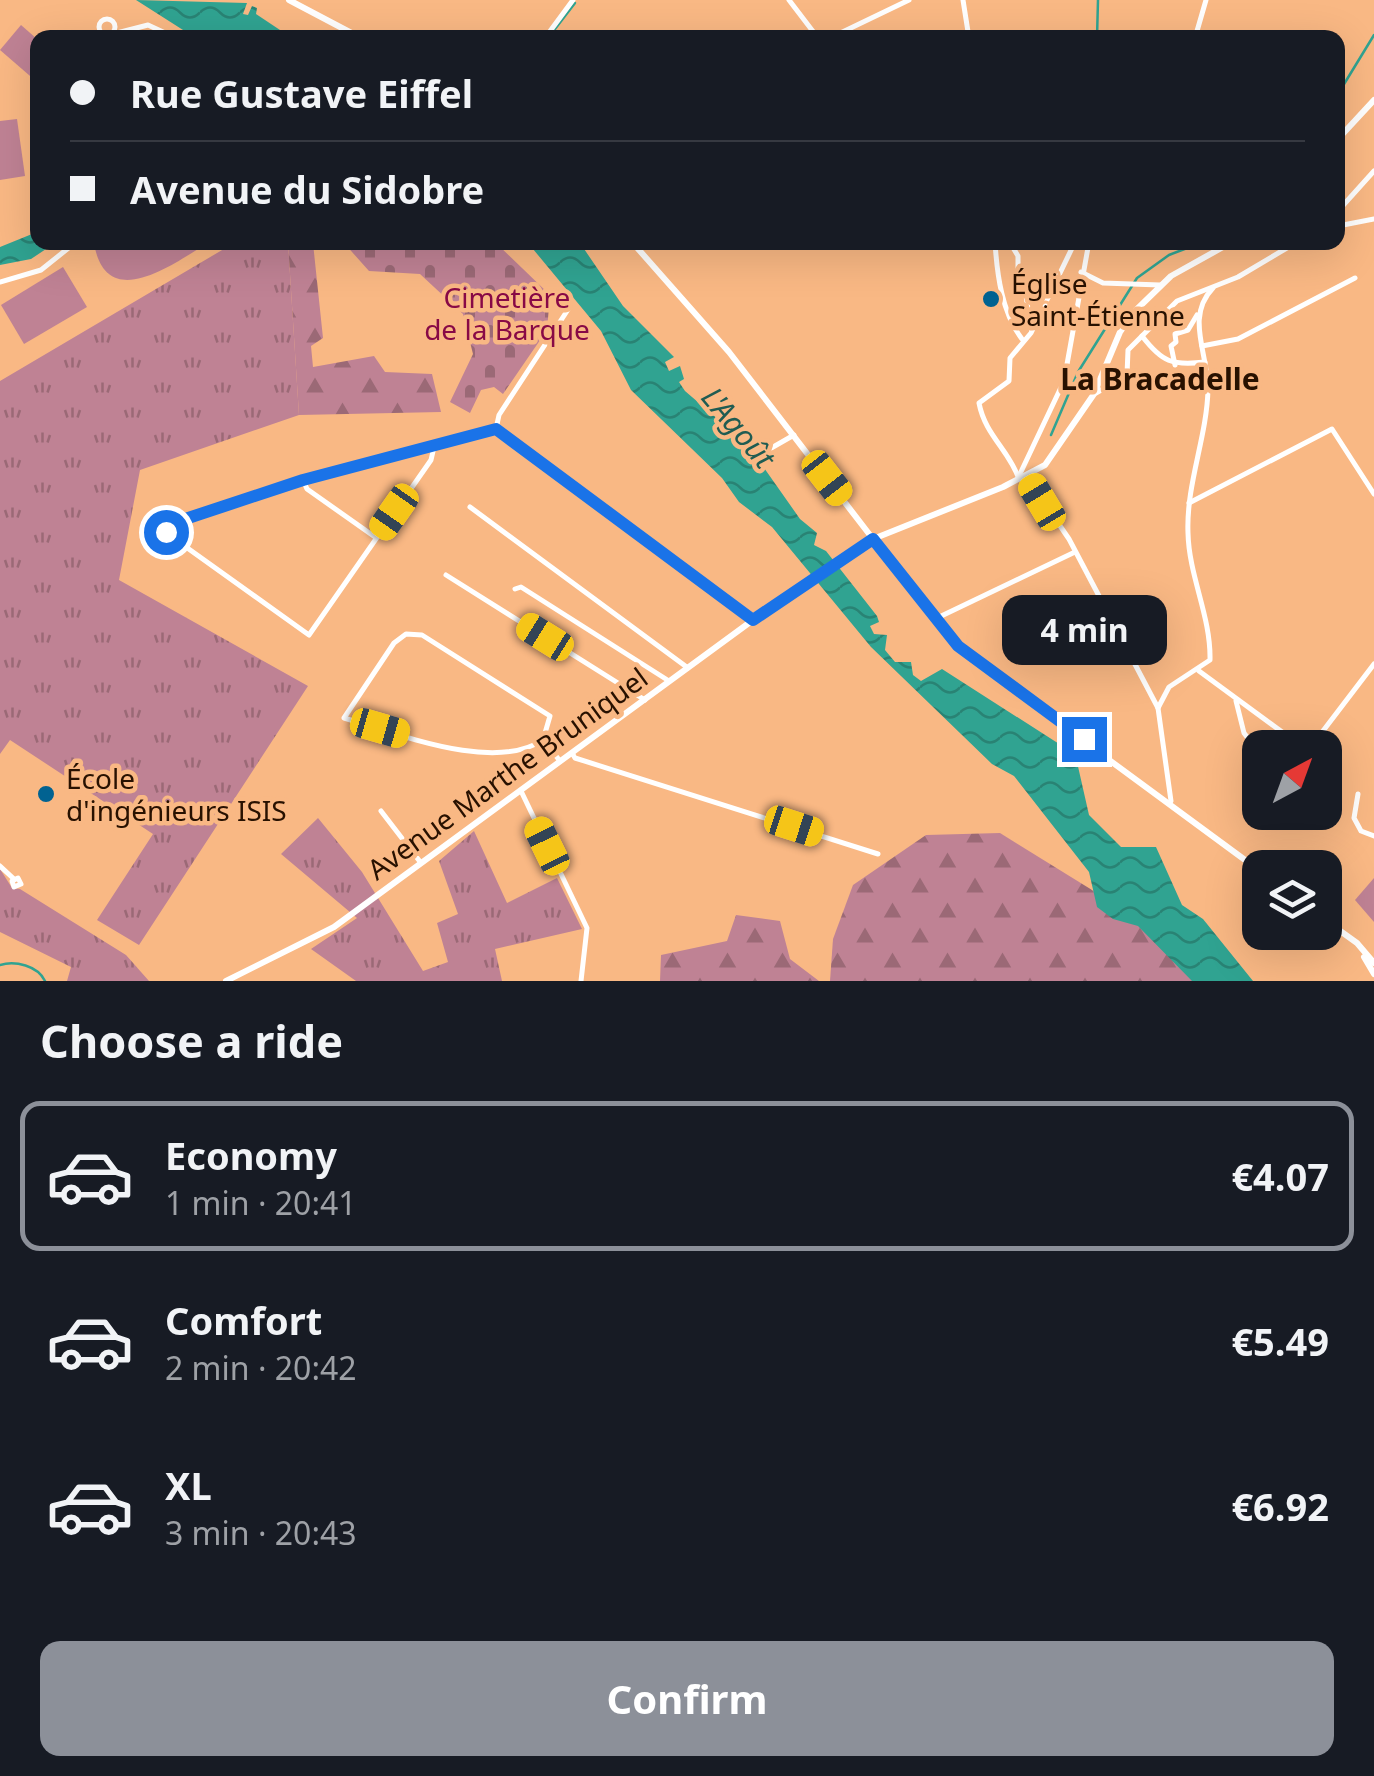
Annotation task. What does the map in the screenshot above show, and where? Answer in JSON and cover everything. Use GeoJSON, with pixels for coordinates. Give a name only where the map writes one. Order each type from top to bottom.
{"type":"FeatureCollection","features":[{"type":"Feature","properties":{"kind":"street"},"geometry":{"type":"LineString","coordinates":[[289,0],[346,30]]}},
{"type":"Feature","properties":{"kind":"street"},"geometry":{"type":"LineString","coordinates":[[551,30],[573,0]]}},
{"type":"Feature","properties":{"kind":"street"},"geometry":{"type":"LineString","coordinates":[[789,0],[812,30]]}},
{"type":"Feature","properties":{"kind":"street"},"geometry":{"type":"LineString","coordinates":[[847,30],[909,0]]}},
{"type":"Feature","properties":{"kind":"street"},"geometry":{"type":"LineString","coordinates":[[962,0],[967,30]]}},
{"type":"Feature","properties":{"kind":"street"},"geometry":{"type":"LineString","coordinates":[[1197,30],[1206,0]]}},
{"type":"Feature","properties":{"kind":"street"},"geometry":{"type":"LineString","coordinates":[[99,30],[103,20],[162,30]]}},
{"type":"Feature","properties":{"kind":"street"},"geometry":{"type":"LineString","coordinates":[[114,30],[115,24]]}},
{"type":"Feature","properties":{"kind":"street"},"geometry":{"type":"LineString","coordinates":[[123,30],[130,27]]}},
{"type":"Feature","properties":{"kind":"street"},"geometry":{"type":"LineString","coordinates":[[1345,131],[1374,100]]}},
{"type":"Feature","properties":{"kind":"street"},"geometry":{"type":"LineString","coordinates":[[1345,203],[1374,171]]}},
{"type":"Feature","properties":{"kind":"street"},"geometry":{"type":"LineString","coordinates":[[1345,225],[1374,220]]}},
{"type":"Feature","properties":{"kind":"street"},"geometry":{"type":"LineString","coordinates":[[0,282],[41,270],[66,250]]}},
{"type":"Feature","properties":{"kind":"street"},"geometry":{"type":"LineString","coordinates":[[639,250],[729,352],[935,619],[976,662],[1171,801],[1242,857]]}},
{"type":"Feature","properties":{"kind":"street"},"geometry":{"type":"LineString","coordinates":[[997,250],[1002,294],[1012,327],[1022,340]]}},
{"type":"Feature","properties":{"kind":"street"},"geometry":{"type":"LineString","coordinates":[[1014,250],[1018,256],[1018,294]]}},
{"type":"Feature","properties":{"kind":"street"},"geometry":{"type":"LineString","coordinates":[[1072,250],[1031,333],[1010,358],[1010,381],[980,404],[991,436],[1008,451],[1016,470],[1075,552],[1158,708],[1171,801]]}},
{"type":"Feature","properties":{"kind":"street"},"geometry":{"type":"LineString","coordinates":[[1023,478],[1020,468],[1064,381],[1075,336],[1087,250]]}},
{"type":"Feature","properties":{"kind":"street","name":"Avenue Marthe Bruniquel"},"geometry":{"type":"LineString","coordinates":[[226,981],[322,935],[847,555],[873,539],[1023,478],[1059,450],[1094,394],[1120,332],[1160,285],[1219,250]]}},
{"type":"Feature","properties":{"kind":"street"},"geometry":{"type":"LineString","coordinates":[[1094,394],[1127,375],[1128,350],[1176,300],[1212,288],[1282,250]]}},
{"type":"Feature","properties":{"kind":"street"},"geometry":{"type":"LineString","coordinates":[[1081,272],[1103,283],[1160,285]]}},
{"type":"Feature","properties":{"kind":"street"},"geometry":{"type":"LineString","coordinates":[[1202,346],[1238,339],[1355,278]]}},
{"type":"Feature","properties":{"kind":"street"},"geometry":{"type":"LineString","coordinates":[[1158,708],[1169,687],[1199,671],[1210,660],[1206,618],[1191,578],[1189,503],[1208,394],[1198,315],[1200,302],[1212,288]]}},
{"type":"Feature","properties":{"kind":"street"},"geometry":{"type":"LineString","coordinates":[[1002,294],[1026,296],[1031,333]]}},
{"type":"Feature","properties":{"kind":"street"},"geometry":{"type":"LineString","coordinates":[[496,429],[499,415],[570,308]]}},
{"type":"Feature","properties":{"kind":"street"},"geometry":{"type":"LineString","coordinates":[[1175,365],[1170,346],[1176,342],[1174,334],[1188,330],[1198,315]]}},
{"type":"Feature","properties":{"kind":"street"},"geometry":{"type":"LineString","coordinates":[[1142,336],[1161,360],[1175,365],[1205,362]]}},
{"type":"Feature","properties":{"kind":"street"},"geometry":{"type":"LineString","coordinates":[[434,447],[431,460],[309,635],[165,530],[303,480],[496,429]]}},
{"type":"Feature","properties":{"kind":"street"},"geometry":{"type":"LineString","coordinates":[[496,429],[753,620]]}},
{"type":"Feature","properties":{"kind":"street"},"geometry":{"type":"LineString","coordinates":[[1189,503],[1332,429],[1374,494]]}},
{"type":"Feature","properties":{"kind":"street"},"geometry":{"type":"LineString","coordinates":[[759,455],[794,435]]}},
{"type":"Feature","properties":{"kind":"street"},"geometry":{"type":"LineString","coordinates":[[303,480],[307,488],[376,538]]}},
{"type":"Feature","properties":{"kind":"street"},"geometry":{"type":"LineString","coordinates":[[470,507],[688,668]]}},
{"type":"Feature","properties":{"kind":"street"},"geometry":{"type":"LineString","coordinates":[[935,619],[1075,552]]}},
{"type":"Feature","properties":{"kind":"street"},"geometry":{"type":"LineString","coordinates":[[446,575],[645,700]]}},
{"type":"Feature","properties":{"kind":"street"},"geometry":{"type":"LineString","coordinates":[[515,589],[521,587],[670,682]]}},
{"type":"Feature","properties":{"kind":"street"},"geometry":{"type":"LineString","coordinates":[[406,634],[422,635],[518,697],[543,708],[550,716],[543,740],[532,748],[486,753],[344,718],[394,643],[406,634]]}},
{"type":"Feature","properties":{"kind":"street"},"geometry":{"type":"LineString","coordinates":[[1321,730],[1374,664]]}},
{"type":"Feature","properties":{"kind":"street"},"geometry":{"type":"LineString","coordinates":[[1199,671],[1236,702],[1279,730]]}},
{"type":"Feature","properties":{"kind":"street"},"geometry":{"type":"LineString","coordinates":[[1236,702],[1243,730]]}},
{"type":"Feature","properties":{"kind":"street"},"geometry":{"type":"LineString","coordinates":[[543,740],[560,761]]}},
{"type":"Feature","properties":{"kind":"street"},"geometry":{"type":"LineString","coordinates":[[572,753],[575,758],[878,854]]}},
{"type":"Feature","properties":{"kind":"street"},"geometry":{"type":"LineString","coordinates":[[521,791],[586,928],[581,981]]}},
{"type":"Feature","properties":{"kind":"street"},"geometry":{"type":"LineString","coordinates":[[1358,794],[1354,818],[1361,831],[1374,836]]}},
{"type":"Feature","properties":{"kind":"street"},"geometry":{"type":"LineString","coordinates":[[381,811],[420,864]]}},
{"type":"Feature","properties":{"kind":"street"},"geometry":{"type":"LineString","coordinates":[[0,866],[14,878]]}},
{"type":"Feature","properties":{"kind":"street"},"geometry":{"type":"LineString","coordinates":[[1342,934],[1372,966]]}},
{"type":"Feature","properties":{"kind":"green space"},"geometry":{"type":"Polygon","coordinates":[[[21,25],[30,33],[30,76],[0,50],[21,25]]]}},
{"type":"Feature","properties":{"kind":"green space"},"geometry":{"type":"Polygon","coordinates":[[[17,119],[25,176],[0,180],[0,121],[17,119]]]}},
{"type":"Feature","properties":{"kind":"green space"},"geometry":{"type":"Polygon","coordinates":[[[97,250],[197,250],[143,278],[126,280],[112,276],[101,264],[97,250]]]}},
{"type":"Feature","properties":{"kind":"green space"},"geometry":{"type":"Polygon","coordinates":[[[222,250],[288,250],[299,415],[140,470],[119,580],[308,686],[139,945],[97,920],[153,834],[10,740],[0,754],[0,381],[222,250]]]}},
{"type":"Feature","properties":{"kind":"green space"},"geometry":{"type":"Polygon","coordinates":[[[288,250],[314,250],[323,338],[311,346],[313,367],[374,356],[385,372],[432,374],[441,412],[299,415],[288,250]]]}},
{"type":"Feature","properties":{"kind":"green space","name":"Cimetière de la Barque"},"geometry":{"type":"Polygon","coordinates":[[[350,250],[503,250],[550,295],[547,330],[503,394],[494,387],[481,390],[470,413],[450,402],[473,354],[463,314],[420,274],[369,271],[350,250]]]}},
{"type":"Feature","properties":{"kind":"green space"},"geometry":{"type":"Polygon","coordinates":[[[63,267],[87,307],[24,344],[1,305],[63,267]]]}},
{"type":"Feature","properties":{"kind":"green space"},"geometry":{"type":"Polygon","coordinates":[[[318,818],[362,872],[423,971],[448,962],[437,923],[458,914],[439,861],[474,831],[507,903],[557,878],[582,929],[495,949],[502,981],[356,981],[311,949],[357,918],[281,854],[318,818]]]}},
{"type":"Feature","properties":{"kind":"green space"},"geometry":{"type":"Polygon","coordinates":[[[1000,833],[1126,911],[1193,981],[830,981],[833,939],[853,885],[926,835],[1000,833]]]}},
{"type":"Feature","properties":{"kind":"green space"},"geometry":{"type":"Polygon","coordinates":[[[0,869],[12,888],[20,889],[126,955],[149,981],[67,981],[71,967],[0,932],[0,869]]]}},
{"type":"Feature","properties":{"kind":"green space"},"geometry":{"type":"Polygon","coordinates":[[[1374,878],[1374,922],[1355,900],[1374,878]]]}},
{"type":"Feature","properties":{"kind":"green space"},"geometry":{"type":"Polygon","coordinates":[[[736,915],[780,921],[790,959],[819,981],[660,981],[661,955],[727,941],[736,915]]]}},
{"type":"Feature","properties":{"kind":"water"},"geometry":{"type":"Polygon","coordinates":[[[136,0],[247,3],[243,14],[248,15],[252,6],[257,8],[256,14],[280,30],[183,30],[136,0]]]}},
{"type":"Feature","properties":{"kind":"water"},"geometry":{"type":"Polygon","coordinates":[[[30,235],[30,250],[44,250],[31,259],[0,265],[0,247],[30,235]]]}},
{"type":"Feature","properties":{"kind":"water"},"geometry":{"type":"Polygon","coordinates":[[[534,250],[585,250],[623,306],[674,357],[665,362],[669,371],[680,366],[684,379],[679,382],[685,391],[748,445],[800,519],[817,533],[814,545],[826,551],[877,616],[879,622],[870,626],[874,634],[887,635],[885,650],[895,662],[911,662],[913,675],[921,681],[942,669],[1067,749],[1077,762],[1089,815],[1121,847],[1156,847],[1182,905],[1203,919],[1253,981],[1192,981],[1138,926],[1113,919],[1097,907],[1089,872],[1014,776],[992,764],[871,647],[772,527],[739,502],[722,478],[631,390],[601,331],[534,250]]]}},
{"type":"Feature","properties":{"kind":"waterway"},"geometry":{"type":"LineString","coordinates":[[1097,30],[1098,0]]}},
{"type":"Feature","properties":{"kind":"waterway"},"geometry":{"type":"LineString","coordinates":[[555,29],[575,3]]}},
{"type":"Feature","properties":{"kind":"waterway"},"geometry":{"type":"LineString","coordinates":[[1345,83],[1374,35]]}},
{"type":"Feature","properties":{"kind":"waterway"},"geometry":{"type":"LineString","coordinates":[[1051,435],[1078,372],[1137,278],[1182,250]]}},
{"type":"Feature","properties":{"kind":"waterway"},"geometry":{"type":"LineString","coordinates":[[0,965],[26,966],[45,981]]}},
{"type":"Feature","properties":{"kind":"place","name":"Église Saint-Étienne"},"geometry":{"type":"Point","coordinates":[991,299]}},
{"type":"Feature","properties":{"kind":"place","name":"École d'ingénieurs ISIS"},"geometry":{"type":"Point","coordinates":[46,794]}},
{"type":"Feature","properties":{"kind":"district","name":"La Bracadelle"},"geometry":{"type":"Point","coordinates":[1160,378]}},
{"type":"Feature","properties":{"kind":"route"},"geometry":{"type":"LineString","coordinates":[[166,532],[170,524],[303,480],[496,429],[753,620],[873,539],[958,646],[1084,739]]}},
{"type":"Feature","properties":{"kind":"water label","name":"L'Agoût"},"geometry":{"type":"Point","coordinates":[739,427]}}]}
